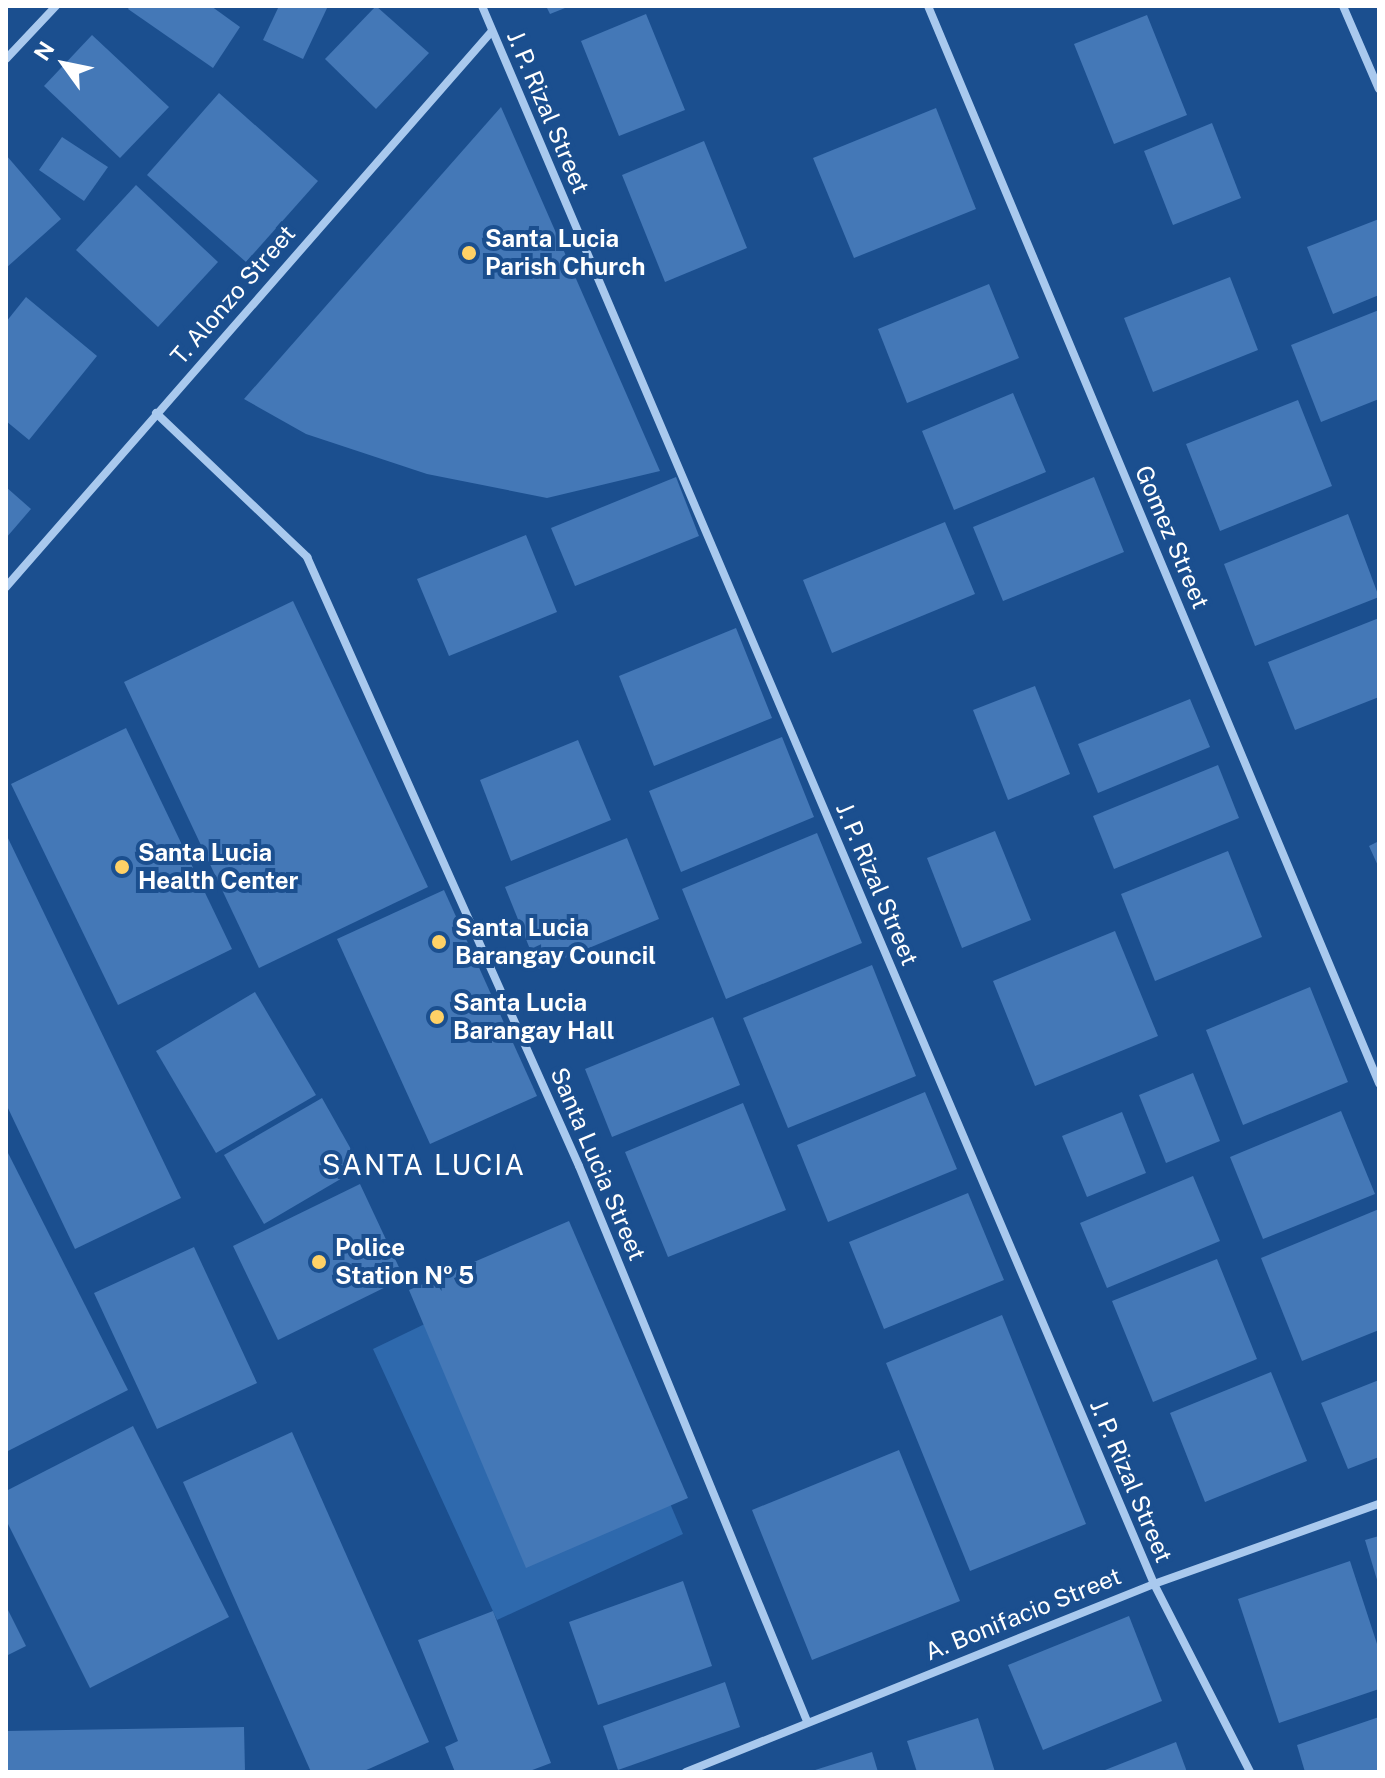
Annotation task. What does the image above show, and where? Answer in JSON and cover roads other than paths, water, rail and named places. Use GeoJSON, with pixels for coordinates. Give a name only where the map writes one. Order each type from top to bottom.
{"type":"FeatureCollection","features":[{"type":"Feature","properties":{"kind":"street"},"geometry":{"type":"LineString","coordinates":[[6,59],[56,6]]}},
{"type":"Feature","properties":{"kind":"street","name":"J. P. Rizal Street"},"geometry":{"type":"LineString","coordinates":[[482,6],[1154,1584],[1250,1772]]}},
{"type":"Feature","properties":{"kind":"street","name":"Gomez Street"},"geometry":{"type":"LineString","coordinates":[[928,6],[1379,1083]]}},
{"type":"Feature","properties":{"kind":"street"},"geometry":{"type":"LineString","coordinates":[[1343,6],[1379,89]]}},
{"type":"Feature","properties":{"kind":"street","name":"T. Alonzo Street"},"geometry":{"type":"LineString","coordinates":[[6,587],[492,31]]}},
{"type":"Feature","properties":{"kind":"street","name":"Santa Lucia Street"},"geometry":{"type":"LineString","coordinates":[[156,413],[307,557],[579,1166],[807,1721]]}},
{"type":"Feature","properties":{"kind":"street","name":"A. Bonifacio Street"},"geometry":{"type":"LineString","coordinates":[[686,1772],[1154,1584],[1379,1504]]}},
{"type":"Feature","properties":{"kind":"place","name":"Santa Lucia Parish Church"},"geometry":{"type":"Point","coordinates":[469,253]}},
{"type":"Feature","properties":{"kind":"place","name":"Santa Lucia Health Center"},"geometry":{"type":"Point","coordinates":[122,867]}},
{"type":"Feature","properties":{"kind":"place","name":"Santa Lucia Barangay Council"},"geometry":{"type":"Point","coordinates":[439,942]}},
{"type":"Feature","properties":{"kind":"place","name":"Santa Lucia Barangay Hall"},"geometry":{"type":"Point","coordinates":[437,1017]}},
{"type":"Feature","properties":{"kind":"place","name":"Police Station № 5"},"geometry":{"type":"Point","coordinates":[319,1262]}},
{"type":"Feature","properties":{"kind":"district","name":"SANTA LUCIA"},"geometry":{"type":"Point","coordinates":[424,1165]}}]}
